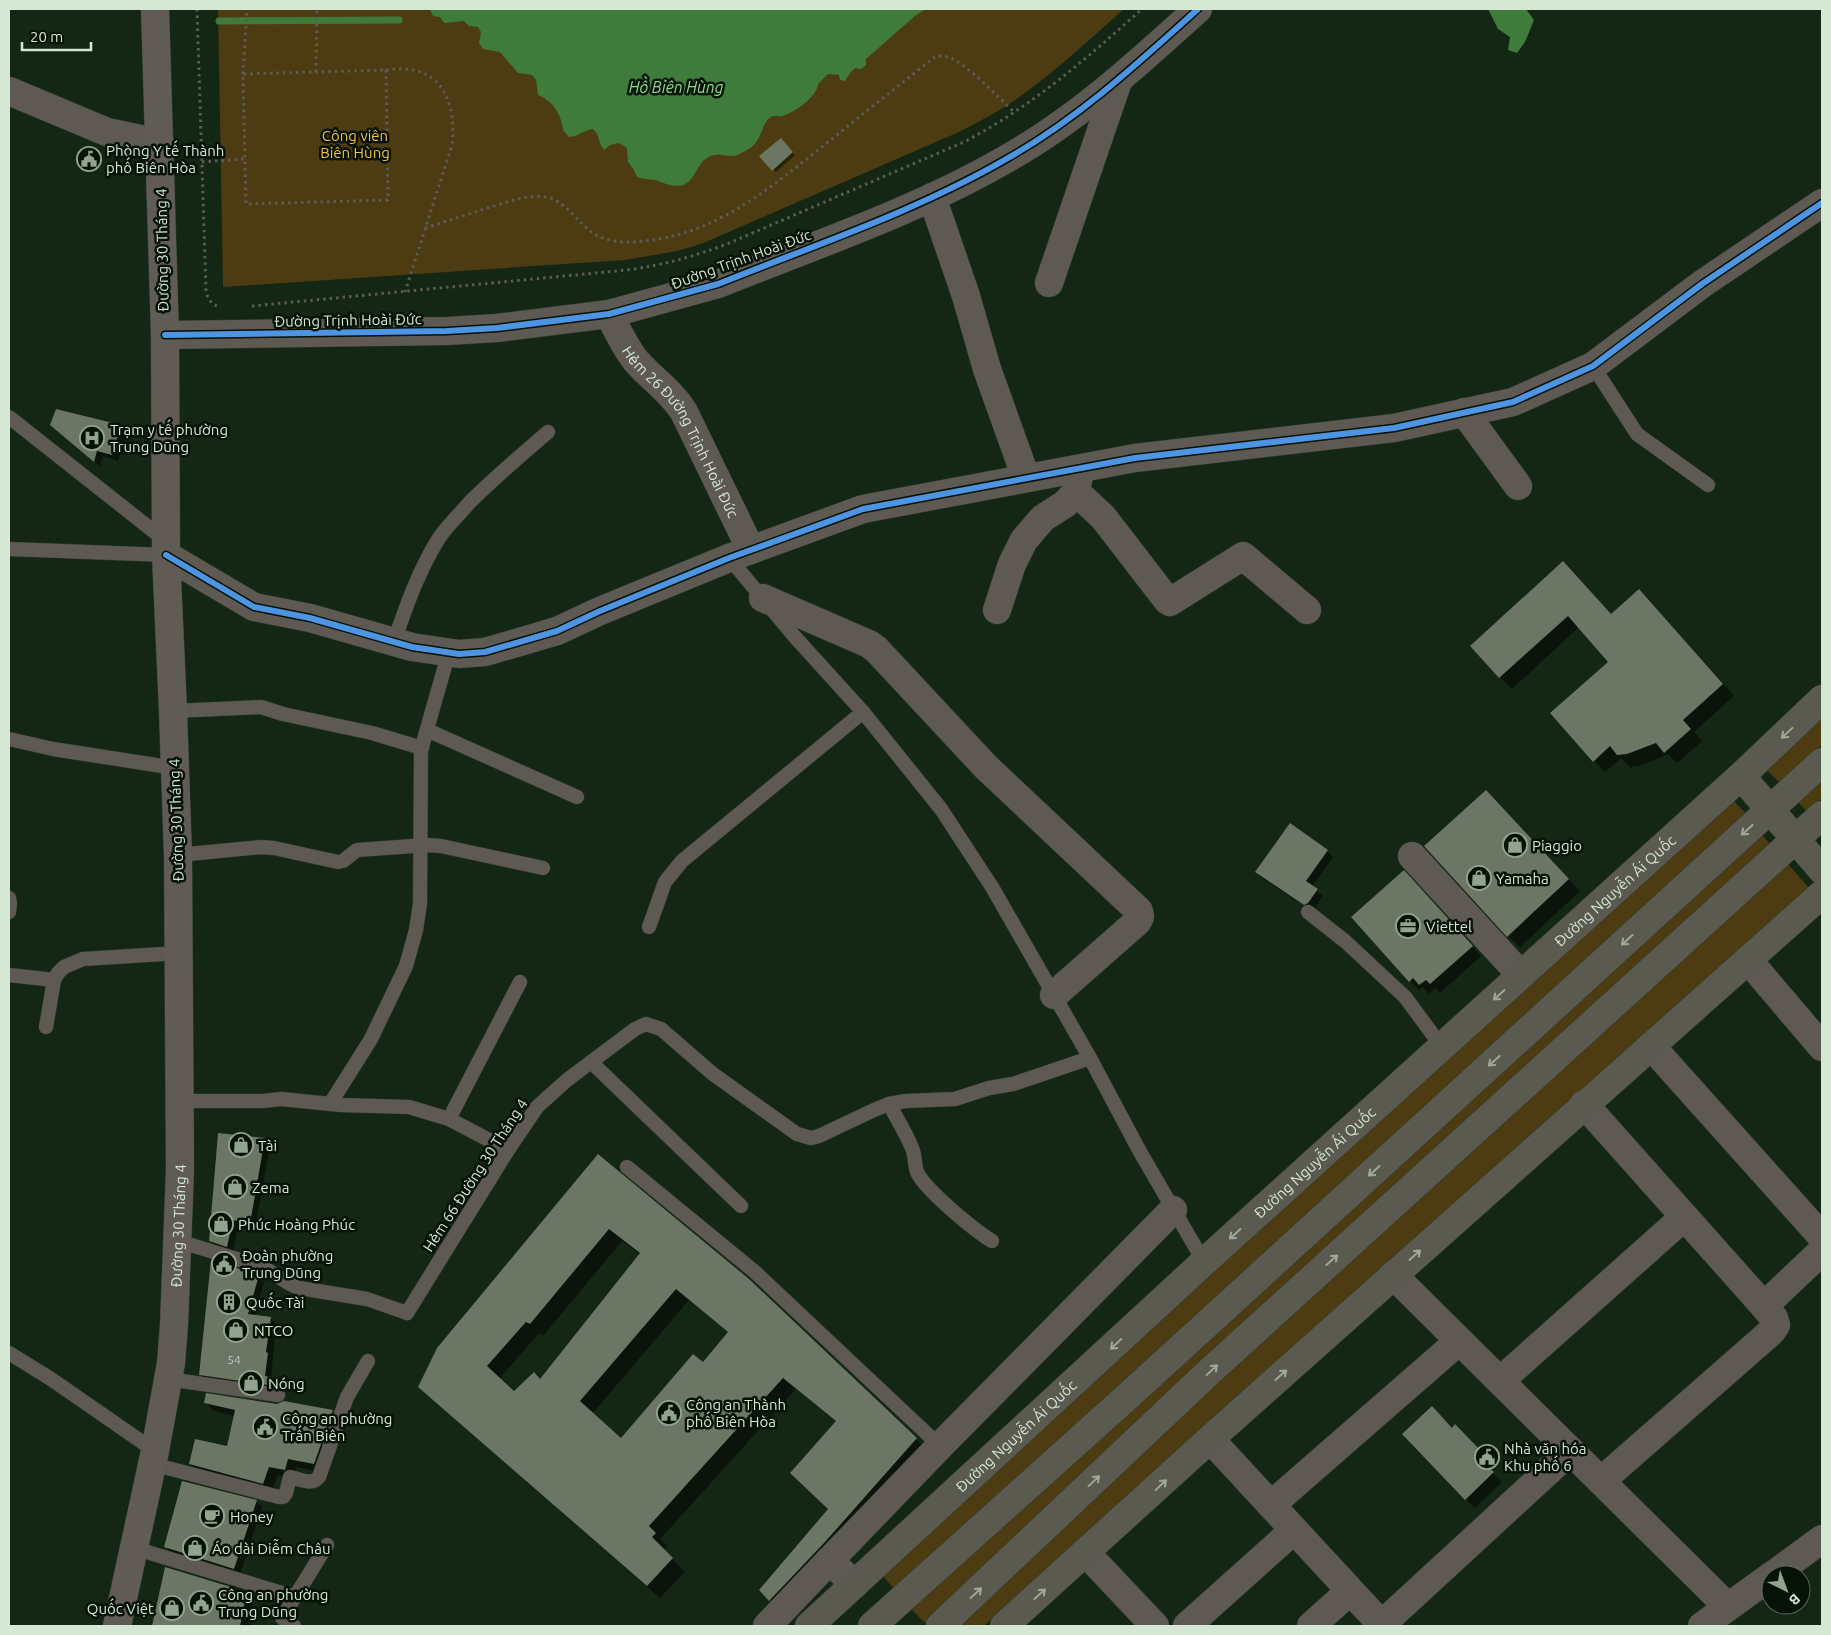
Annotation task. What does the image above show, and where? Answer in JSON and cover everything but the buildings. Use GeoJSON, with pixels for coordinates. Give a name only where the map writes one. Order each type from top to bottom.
{"type":"FeatureCollection","features":[{"type":"Feature","properties":{"kind":"main road","name":"Đường 30 Tháng 4"},"geometry":{"type":"LineString","coordinates":[[117,1626],[154,1458],[168,1379],[174,1339],[178,1242],[181,1101],[178,855],[166,548],[165,335],[155,9]]}},
{"type":"Feature","properties":{"kind":"main road","name":"Đường Nguyễn Ái Quốc"},"geometry":{"type":"LineString","coordinates":[[809,1626],[1204,1262],[1741,776],[1822,699]]}},
{"type":"Feature","properties":{"kind":"main road"},"geometry":{"type":"LineString","coordinates":[[855,1584],[884,1622],[1822,762]]}},
{"type":"Feature","properties":{"kind":"main road"},"geometry":{"type":"LineString","coordinates":[[1741,776],[1822,870]]}},
{"type":"Feature","properties":{"kind":"main road"},"geometry":{"type":"LineString","coordinates":[[940,1626],[1210,1372],[1822,815]]}},
{"type":"Feature","properties":{"kind":"main road"},"geometry":{"type":"LineString","coordinates":[[1004,1626],[1584,1104],[1822,894]]}},
{"type":"Feature","properties":{"kind":"street","name":"Đường Trịnh Hoài Đức"},"geometry":{"type":"LineString","coordinates":[[165,335],[471,330],[609,314],[718,284],[950,190],[1010,158],[1065,122],[1118,81],[1198,9]]}},
{"type":"Feature","properties":{"kind":"street"},"geometry":{"type":"LineString","coordinates":[[1049,283],[1118,81]]}},
{"type":"Feature","properties":{"kind":"street"},"geometry":{"type":"LineString","coordinates":[[9,92],[107,132],[160,144]]}},
{"type":"Feature","properties":{"kind":"street"},"geometry":{"type":"LineString","coordinates":[[932,197],[966,296],[987,369],[1026,478]]}},
{"type":"Feature","properties":{"kind":"street"},"geometry":{"type":"LineString","coordinates":[[166,548],[254,607],[310,618],[394,642],[459,654],[485,652],[557,631],[600,611],[740,554],[863,509],[1026,478],[1078,480],[1135,458],[1394,428],[1512,402],[1593,366],[1702,284],[1822,203]]}},
{"type":"Feature","properties":{"kind":"street","name":"Hẻm 26 Đường Trịnh Hoài Đức"},"geometry":{"type":"LineString","coordinates":[[609,314],[622,340],[637,361],[675,398],[684,412],[740,554]]}},
{"type":"Feature","properties":{"kind":"street"},"geometry":{"type":"LineString","coordinates":[[1464,412],[1518,486]]}},
{"type":"Feature","properties":{"kind":"street"},"geometry":{"type":"LineString","coordinates":[[997,610],[1012,564],[1024,540],[1043,518],[1065,504],[1078,480]]}},
{"type":"Feature","properties":{"kind":"street"},"geometry":{"type":"LineString","coordinates":[[1078,480],[1103,517],[1170,602],[1243,556],[1307,610]]}},
{"type":"Feature","properties":{"kind":"street"},"geometry":{"type":"LineString","coordinates":[[763,598],[869,644],[876,649],[986,767],[1140,911],[1140,917],[1137,922],[1054,995]]}},
{"type":"Feature","properties":{"kind":"street"},"geometry":{"type":"LineString","coordinates":[[1412,856],[1521,975]]}},
{"type":"Feature","properties":{"kind":"street"},"geometry":{"type":"LineString","coordinates":[[1748,960],[1822,1047]]}},
{"type":"Feature","properties":{"kind":"street"},"geometry":{"type":"LineString","coordinates":[[1651,1046],[1822,1237]]}},
{"type":"Feature","properties":{"kind":"street"},"geometry":{"type":"LineString","coordinates":[[1584,1104],[1764,1306],[1774,1318],[1776,1325],[1771,1332],[1601,1481]]}},
{"type":"Feature","properties":{"kind":"street"},"geometry":{"type":"LineString","coordinates":[[766,1626],[940,1446],[1173,1210]]}},
{"type":"Feature","properties":{"kind":"street"},"geometry":{"type":"LineString","coordinates":[[1500,1381],[1684,1217]]}},
{"type":"Feature","properties":{"kind":"street"},"geometry":{"type":"LineString","coordinates":[[1764,1306],[1822,1251]]}},
{"type":"Feature","properties":{"kind":"street"},"geometry":{"type":"LineString","coordinates":[[1393,1275],[1728,1607]]}},
{"type":"Feature","properties":{"kind":"street"},"geometry":{"type":"LineString","coordinates":[[1272,1506],[1460,1341]]}},
{"type":"Feature","properties":{"kind":"street"},"geometry":{"type":"LineString","coordinates":[[1210,1439],[1382,1625],[1570,1451]]}},
{"type":"Feature","properties":{"kind":"street"},"geometry":{"type":"LineString","coordinates":[[1187,1626],[1294,1530]]}},
{"type":"Feature","properties":{"kind":"street"},"geometry":{"type":"LineString","coordinates":[[1787,1565],[1822,1539]]}},
{"type":"Feature","properties":{"kind":"street"},"geometry":{"type":"LineString","coordinates":[[1086,1554],[1155,1626]]}},
{"type":"Feature","properties":{"kind":"street"},"geometry":{"type":"LineString","coordinates":[[829,1561],[855,1584]]}},
{"type":"Feature","properties":{"kind":"street"},"geometry":{"type":"LineString","coordinates":[[1702,1626],[1761,1584]]}},
{"type":"Feature","properties":{"kind":"street"},"geometry":{"type":"LineString","coordinates":[[1311,1626],[1350,1591]]}},
{"type":"Feature","properties":{"kind":"lane"},"geometry":{"type":"LineString","coordinates":[[1593,366],[1637,434],[1708,485]]}},
{"type":"Feature","properties":{"kind":"lane"},"geometry":{"type":"LineString","coordinates":[[9,417],[166,548]]}},
{"type":"Feature","properties":{"kind":"lane"},"geometry":{"type":"LineString","coordinates":[[394,642],[410,596],[423,567],[453,519],[488,484],[548,432]]}},
{"type":"Feature","properties":{"kind":"lane"},"geometry":{"type":"LineString","coordinates":[[9,549],[166,548]]}},
{"type":"Feature","properties":{"kind":"lane"},"geometry":{"type":"LineString","coordinates":[[740,554],[763,598],[863,712],[941,809],[992,887],[1204,1262]]}},
{"type":"Feature","properties":{"kind":"lane"},"geometry":{"type":"LineString","coordinates":[[330,1104],[366,1049],[406,966],[419,913],[422,748],[449,652]]}},
{"type":"Feature","properties":{"kind":"lane"},"geometry":{"type":"LineString","coordinates":[[173,711],[261,707],[283,714],[372,733],[422,748]]}},
{"type":"Feature","properties":{"kind":"lane"},"geometry":{"type":"LineString","coordinates":[[649,927],[665,882],[682,861],[863,712]]}},
{"type":"Feature","properties":{"kind":"lane"},"geometry":{"type":"LineString","coordinates":[[427,730],[577,797]]}},
{"type":"Feature","properties":{"kind":"lane"},"geometry":{"type":"LineString","coordinates":[[9,738],[53,749],[175,768]]}},
{"type":"Feature","properties":{"kind":"lane"},"geometry":{"type":"LineString","coordinates":[[178,855],[261,847],[295,852],[338,862],[344,861],[358,850],[441,846],[544,868]]}},
{"type":"Feature","properties":{"kind":"lane"},"geometry":{"type":"LineString","coordinates":[[9,898],[9,912]]}},
{"type":"Feature","properties":{"kind":"lane"},"geometry":{"type":"LineString","coordinates":[[1308,912],[1346,942],[1405,997],[1442,1047]]}},
{"type":"Feature","properties":{"kind":"lane"},"geometry":{"type":"LineString","coordinates":[[46,1027],[54,980],[58,972],[64,967],[83,959],[179,953]]}},
{"type":"Feature","properties":{"kind":"lane"},"geometry":{"type":"LineString","coordinates":[[9,975],[54,980]]}},
{"type":"Feature","properties":{"kind":"lane"},"geometry":{"type":"LineString","coordinates":[[449,1119],[520,982]]}},
{"type":"Feature","properties":{"kind":"lane","name":"Hẻm 66 Đường 30 Tháng 4"},"geometry":{"type":"LineString","coordinates":[[178,1242],[263,1267],[299,1288],[366,1299],[407,1313],[508,1150],[537,1107],[591,1062],[635,1029],[646,1024],[661,1029],[727,1085],[804,1137],[811,1138],[820,1136],[889,1104],[906,1100],[955,1099],[989,1088],[1013,1084],[1090,1058]]}},
{"type":"Feature","properties":{"kind":"lane"},"geometry":{"type":"LineString","coordinates":[[591,1062],[740,1206]]}},
{"type":"Feature","properties":{"kind":"lane"},"geometry":{"type":"LineString","coordinates":[[181,1101],[263,1101],[282,1099],[330,1104],[409,1107],[449,1119],[508,1150]]}},
{"type":"Feature","properties":{"kind":"lane"},"geometry":{"type":"LineString","coordinates":[[889,1104],[912,1148],[917,1170],[924,1182],[968,1224],[992,1241]]}},
{"type":"Feature","properties":{"kind":"lane"},"geometry":{"type":"LineString","coordinates":[[627,1166],[755,1272],[940,1446]]}},
{"type":"Feature","properties":{"kind":"lane"},"geometry":{"type":"LineString","coordinates":[[9,1353],[52,1379],[154,1458],[279,1497],[283,1497],[286,1493],[290,1477],[311,1482],[318,1480],[320,1477],[348,1397],[368,1361]]}},
{"type":"Feature","properties":{"kind":"lane"},"geometry":{"type":"LineString","coordinates":[[168,1379],[278,1395]]}},
{"type":"Feature","properties":{"kind":"lane"},"geometry":{"type":"LineString","coordinates":[[294,1626],[282,1618],[327,1545]]}},
{"type":"Feature","properties":{"kind":"lane"},"geometry":{"type":"LineString","coordinates":[[134,1548],[295,1597]]}},
{"type":"Feature","properties":{"kind":"path"},"geometry":{"type":"LineString","coordinates":[[197,9],[206,290],[207,298],[212,304],[227,309]]}},
{"type":"Feature","properties":{"kind":"path"},"geometry":{"type":"LineString","coordinates":[[247,9],[243,74],[246,204],[388,200],[386,70]]}},
{"type":"Feature","properties":{"kind":"path"},"geometry":{"type":"LineString","coordinates":[[316,72],[317,9]]}},
{"type":"Feature","properties":{"kind":"path"},"geometry":{"type":"LineString","coordinates":[[247,307],[627,270],[658,266],[689,258],[727,244],[964,142],[1015,112],[1071,72],[1142,9]]}},
{"type":"Feature","properties":{"kind":"path"},"geometry":{"type":"LineString","coordinates":[[426,228],[518,199],[538,196],[549,197],[561,204],[585,229],[600,238],[614,242],[654,240],[697,230],[752,200],[936,56],[944,56],[962,65],[1015,112]]}},
{"type":"Feature","properties":{"kind":"path"},"geometry":{"type":"LineString","coordinates":[[243,74],[402,68],[421,72],[434,80],[444,91],[454,127],[452,145],[405,292]]}},
{"type":"Feature","properties":{"kind":"path"},"geometry":{"type":"LineString","coordinates":[[202,162],[245,159]]}},
{"type":"Feature","properties":{"kind":"green space","name":"Công viên Biên Hùng"},"geometry":{"type":"Polygon","coordinates":[[[218,9],[1124,9],[1044,79],[988,117],[959,132],[701,244],[677,251],[625,260],[223,287],[218,9]]]}},
{"type":"Feature","properties":{"kind":"green space"},"geometry":{"type":"Polygon","coordinates":[[[1822,718],[1822,745],[1780,783],[1767,770],[1822,718]]]}},
{"type":"Feature","properties":{"kind":"green space"},"geometry":{"type":"Polygon","coordinates":[[[1822,780],[1822,798],[1807,812],[1798,802],[1822,780]]]}},
{"type":"Feature","properties":{"kind":"green space"},"geometry":{"type":"Polygon","coordinates":[[[1734,801],[1746,814],[1236,1281],[894,1589],[883,1576],[1212,1272],[1734,801]]]}},
{"type":"Feature","properties":{"kind":"green space"},"geometry":{"type":"Polygon","coordinates":[[[1762,835],[1771,845],[1043,1511],[925,1623],[911,1609],[1762,835]]]}},
{"type":"Feature","properties":{"kind":"green space"},"geometry":{"type":"Polygon","coordinates":[[[1788,864],[1809,888],[1384,1265],[984,1626],[960,1626],[1175,1422],[1788,864]]]}},
{"type":"Feature","properties":{"kind":"water","name":"Hồ Biên Hùng"},"geometry":{"type":"Polygon","coordinates":[[[430,9],[926,9],[916,15],[866,59],[866,65],[861,69],[855,68],[845,81],[840,80],[839,75],[828,74],[818,84],[814,94],[804,104],[787,114],[772,116],[765,123],[759,137],[752,146],[735,156],[718,155],[707,158],[689,181],[678,186],[637,177],[628,162],[627,148],[619,143],[610,145],[604,150],[593,129],[569,137],[563,130],[561,119],[552,104],[538,95],[536,80],[532,75],[518,73],[500,52],[483,49],[479,43],[481,32],[478,27],[469,26],[464,21],[444,23],[440,17],[433,16],[430,9]]]}},
{"type":"Feature","properties":{"kind":"water"},"geometry":{"type":"Polygon","coordinates":[[[1488,9],[1526,9],[1534,20],[1525,42],[1517,53],[1508,50],[1510,37],[1498,29],[1488,9]]]}},
{"type":"Feature","properties":{"kind":"waterway"},"geometry":{"type":"LineString","coordinates":[[219,21],[399,20]]}},
{"type":"Feature","properties":{"kind":"cycle path"},"geometry":{"type":"LineString","coordinates":[[165,335],[447,331],[497,328],[609,314],[718,284],[902,211],[938,195],[1008,158],[1083,108],[1198,9]]}},
{"type":"Feature","properties":{"kind":"cycle path"},"geometry":{"type":"LineString","coordinates":[[166,555],[254,607],[310,618],[412,647],[459,654],[485,652],[557,631],[600,611],[729,558],[863,509],[1135,458],[1394,428],[1513,402],[1593,366],[1702,284],[1822,203]]}},
{"type":"Feature","properties":{"kind":"place","name":"Phòng Y tế Thành phố Biên Hòa"},"geometry":{"type":"Point","coordinates":[89,159]}},
{"type":"Feature","properties":{"kind":"place","name":"Trạm y tế phường Trung Dũng"},"geometry":{"type":"Point","coordinates":[92,438]}},
{"type":"Feature","properties":{"kind":"place","name":"Piaggio"},"geometry":{"type":"Point","coordinates":[1515,845]}},
{"type":"Feature","properties":{"kind":"place","name":"Yamaha"},"geometry":{"type":"Point","coordinates":[1479,878]}},
{"type":"Feature","properties":{"kind":"place","name":"Viettel"},"geometry":{"type":"Point","coordinates":[1408,926]}},
{"type":"Feature","properties":{"kind":"place","name":"Tài"},"geometry":{"type":"Point","coordinates":[241,1145]}},
{"type":"Feature","properties":{"kind":"place","name":"Zema"},"geometry":{"type":"Point","coordinates":[235,1187]}},
{"type":"Feature","properties":{"kind":"place","name":"Phúc Hoàng Phúc"},"geometry":{"type":"Point","coordinates":[221,1224]}},
{"type":"Feature","properties":{"kind":"place","name":"Đoàn phường Trung Dũng"},"geometry":{"type":"Point","coordinates":[224,1264]}},
{"type":"Feature","properties":{"kind":"place","name":"Quốc Tài"},"geometry":{"type":"Point","coordinates":[229,1302]}},
{"type":"Feature","properties":{"kind":"place","name":"NTCO"},"geometry":{"type":"Point","coordinates":[236,1330]}},
{"type":"Feature","properties":{"kind":"place","name":"Nóng"},"geometry":{"type":"Point","coordinates":[251,1383]}},
{"type":"Feature","properties":{"kind":"place","name":"Công an Thành phố Biên Hòa"},"geometry":{"type":"Point","coordinates":[669,1413]}},
{"type":"Feature","properties":{"kind":"place","name":"Công an phường Trấn Biên"},"geometry":{"type":"Point","coordinates":[265,1427]}},
{"type":"Feature","properties":{"kind":"place","name":"Nhà văn hóa Khu phố 6"},"geometry":{"type":"Point","coordinates":[1487,1457]}},
{"type":"Feature","properties":{"kind":"place","name":"Honey"},"geometry":{"type":"Point","coordinates":[212,1516]}},
{"type":"Feature","properties":{"kind":"place","name":"Áo dài Diễm Châu"},"geometry":{"type":"Point","coordinates":[195,1548]}},
{"type":"Feature","properties":{"kind":"place","name":"Công an phường Trung Dũng"},"geometry":{"type":"Point","coordinates":[201,1603]}},
{"type":"Feature","properties":{"kind":"place","name":"Quốc Việt"},"geometry":{"type":"Point","coordinates":[172,1608]}}]}
